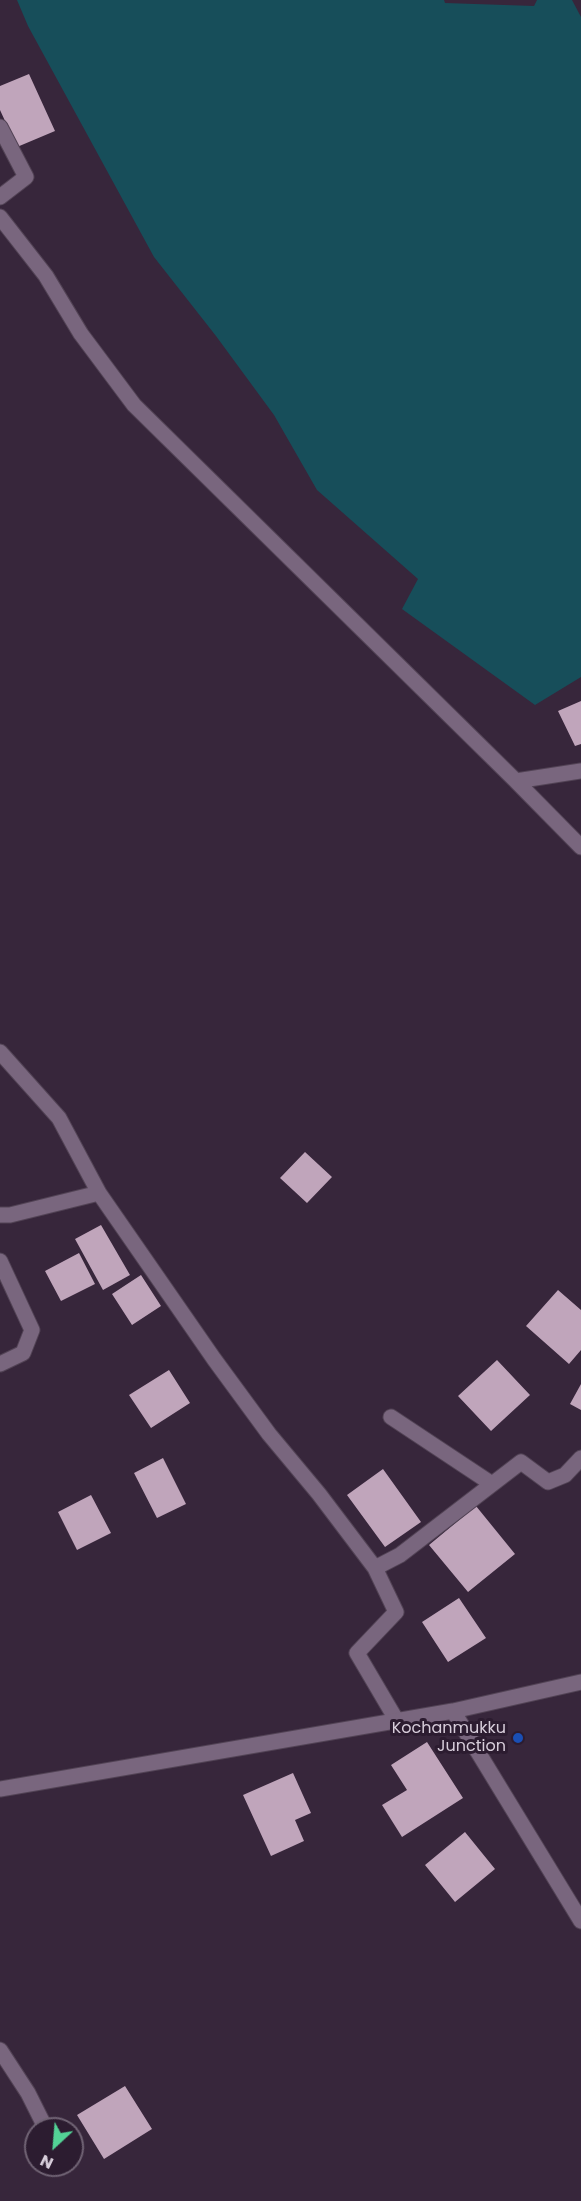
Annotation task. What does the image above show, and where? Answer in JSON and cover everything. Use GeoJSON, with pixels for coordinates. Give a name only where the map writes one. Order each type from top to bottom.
{"type":"FeatureCollection","features":[{"type":"Feature","properties":{"kind":"street"},"geometry":{"type":"LineString","coordinates":[[0,127],[26,177],[0,197]]}},
{"type":"Feature","properties":{"kind":"street"},"geometry":{"type":"LineString","coordinates":[[0,217],[46,276],[81,334],[134,405],[581,847]]}},
{"type":"Feature","properties":{"kind":"street"},"geometry":{"type":"LineString","coordinates":[[516,781],[581,771]]}},
{"type":"Feature","properties":{"kind":"street"},"geometry":{"type":"LineString","coordinates":[[0,1052],[59,1118],[99,1193],[214,1359],[269,1434],[319,1494],[375,1568],[396,1612],[357,1653],[397,1721]]}},
{"type":"Feature","properties":{"kind":"street"},"geometry":{"type":"LineString","coordinates":[[0,1215],[10,1215],[99,1193]]}},
{"type":"Feature","properties":{"kind":"street"},"geometry":{"type":"LineString","coordinates":[[0,1261],[32,1330],[23,1353],[0,1364]]}},
{"type":"Feature","properties":{"kind":"street"},"geometry":{"type":"LineString","coordinates":[[391,1417],[492,1484]]}},
{"type":"Feature","properties":{"kind":"street"},"geometry":{"type":"LineString","coordinates":[[375,1568],[400,1555],[521,1462],[549,1482],[565,1475],[581,1458]]}},
{"type":"Feature","properties":{"kind":"street"},"geometry":{"type":"LineString","coordinates":[[0,1789],[453,1711],[581,1682]]}},
{"type":"Feature","properties":{"kind":"street"},"geometry":{"type":"LineString","coordinates":[[453,1711],[581,1921]]}},
{"type":"Feature","properties":{"kind":"street"},"geometry":{"type":"LineString","coordinates":[[0,2050],[40,2117]]}},
{"type":"Feature","properties":{"kind":"shaded area"},"geometry":{"type":"Polygon","coordinates":[[[17,0],[444,0],[445,3],[534,6],[537,0],[572,0],[581,17],[581,677],[535,705],[402,609],[418,579],[317,490],[274,415],[154,257],[28,26],[17,0]]]}},
{"type":"Feature","properties":{"kind":"building"},"geometry":{"type":"Polygon","coordinates":[[[29,74],[55,131],[17,147],[0,110],[0,86],[29,74]]]}},
{"type":"Feature","properties":{"kind":"building"},"geometry":{"type":"Polygon","coordinates":[[[581,701],[581,744],[575,746],[558,711],[581,701]]]}},
{"type":"Feature","properties":{"kind":"building"},"geometry":{"type":"Polygon","coordinates":[[[305,1152],[332,1177],[307,1203],[280,1178],[305,1152]]]}},
{"type":"Feature","properties":{"kind":"building"},"geometry":{"type":"Polygon","coordinates":[[[101,1225],[130,1275],[103,1290],[75,1239],[101,1225]]]}},
{"type":"Feature","properties":{"kind":"building"},"geometry":{"type":"Polygon","coordinates":[[[79,1253],[95,1284],[61,1301],[45,1271],[79,1253]]]}},
{"type":"Feature","properties":{"kind":"building"},"geometry":{"type":"Polygon","coordinates":[[[141,1275],[161,1306],[132,1325],[112,1294],[141,1275]]]}},
{"type":"Feature","properties":{"kind":"building"},"geometry":{"type":"Polygon","coordinates":[[[558,1290],[581,1310],[581,1350],[569,1364],[526,1326],[558,1290]]]}},
{"type":"Feature","properties":{"kind":"building"},"geometry":{"type":"Polygon","coordinates":[[[497,1360],[530,1395],[491,1431],[458,1396],[497,1360]]]}},
{"type":"Feature","properties":{"kind":"building"},"geometry":{"type":"Polygon","coordinates":[[[169,1370],[190,1403],[151,1428],[129,1395],[169,1370]]]}},
{"type":"Feature","properties":{"kind":"building"},"geometry":{"type":"Polygon","coordinates":[[[581,1384],[581,1410],[570,1404],[581,1384]]]}},
{"type":"Feature","properties":{"kind":"building"},"geometry":{"type":"Polygon","coordinates":[[[163,1458],[186,1504],[157,1518],[134,1473],[163,1458]]]}},
{"type":"Feature","properties":{"kind":"building"},"geometry":{"type":"Polygon","coordinates":[[[383,1469],[421,1522],[385,1547],[347,1495],[383,1469]]]}},
{"type":"Feature","properties":{"kind":"building"},"geometry":{"type":"Polygon","coordinates":[[[91,1495],[111,1533],[77,1550],[58,1512],[91,1495]]]}},
{"type":"Feature","properties":{"kind":"building"},"geometry":{"type":"Polygon","coordinates":[[[476,1506],[515,1554],[468,1592],[429,1545],[476,1506]]]}},
{"type":"Feature","properties":{"kind":"building"},"geometry":{"type":"Polygon","coordinates":[[[459,1598],[486,1638],[448,1662],[422,1622],[459,1598]]]}},
{"type":"Feature","properties":{"kind":"building"},"geometry":{"type":"Polygon","coordinates":[[[427,1742],[463,1798],[402,1837],[382,1805],[407,1790],[391,1765],[427,1742]]]}},
{"type":"Feature","properties":{"kind":"building"},"geometry":{"type":"Polygon","coordinates":[[[293,1773],[311,1813],[295,1820],[304,1841],[271,1856],[243,1795],[293,1773]]]}},
{"type":"Feature","properties":{"kind":"building"},"geometry":{"type":"Polygon","coordinates":[[[465,1832],[495,1869],[455,1902],[425,1865],[465,1832]]]}},
{"type":"Feature","properties":{"kind":"building"},"geometry":{"type":"Polygon","coordinates":[[[125,2086],[152,2129],[104,2159],[84,2126],[84,2117],[77,2115],[125,2086]]]}},
{"type":"Feature","properties":{"kind":"place","name":"Kochanmukku Junction"},"geometry":{"type":"Point","coordinates":[518,1738]}}]}
